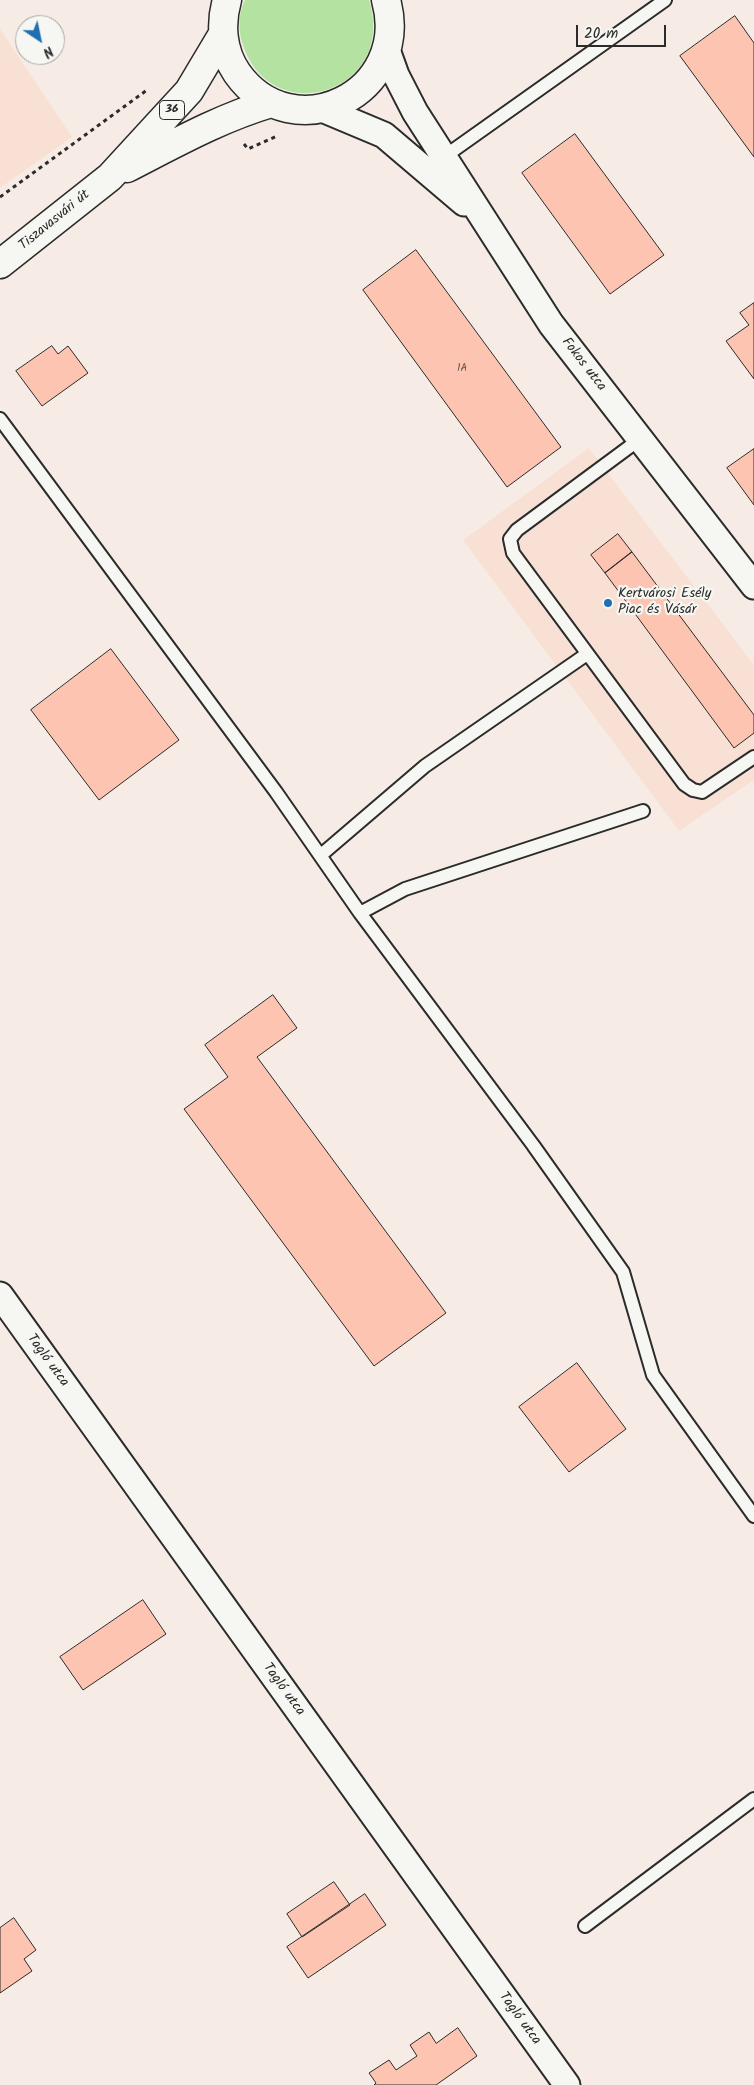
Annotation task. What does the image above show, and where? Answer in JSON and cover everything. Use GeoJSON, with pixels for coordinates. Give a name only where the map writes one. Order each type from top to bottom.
{"type":"FeatureCollection","features":[{"type":"Feature","properties":{"kind":"main road","name":"36"},"geometry":{"type":"LineString","coordinates":[[227,0],[224,12],[223,34],[226,51],[233,67],[243,82],[256,94],[271,103],[304,110],[322,109],[344,102],[362,89],[378,71],[389,40],[409,0]]}},
{"type":"Feature","properties":{"kind":"main road"},"geometry":{"type":"LineString","coordinates":[[386,0],[390,13],[389,40]]}},
{"type":"Feature","properties":{"kind":"main road","name":"36"},"geometry":{"type":"LineString","coordinates":[[110,177],[189,91],[223,34]]}},
{"type":"Feature","properties":{"kind":"main road","name":"36"},"geometry":{"type":"LineString","coordinates":[[110,177],[214,124],[247,110],[271,103]]}},
{"type":"Feature","properties":{"kind":"main road","name":"Tiszavasvári út"},"geometry":{"type":"LineString","coordinates":[[0,264],[110,177]]}},
{"type":"Feature","properties":{"kind":"street","name":"Fokos utca"},"geometry":{"type":"LineString","coordinates":[[389,40],[396,75],[415,112],[428,132],[435,163],[481,217],[552,324],[754,586]]}},
{"type":"Feature","properties":{"kind":"street"},"geometry":{"type":"LineString","coordinates":[[322,109],[384,135],[435,163]]}},
{"type":"Feature","properties":{"kind":"street","name":"Tagló utca"},"geometry":{"type":"LineString","coordinates":[[0,1295],[567,2085]]}},
{"type":"Feature","properties":{"kind":"lane"},"geometry":{"type":"LineString","coordinates":[[435,163],[665,0]]}},
{"type":"Feature","properties":{"kind":"lane"},"geometry":{"type":"LineString","coordinates":[[0,419],[321,855],[360,913],[533,1145],[623,1272],[653,1375],[754,1516]]}},
{"type":"Feature","properties":{"kind":"lane"},"geometry":{"type":"LineString","coordinates":[[640,439],[516,530],[510,538],[513,553],[684,784],[693,790],[702,792],[754,757]]}},
{"type":"Feature","properties":{"kind":"lane"},"geometry":{"type":"LineString","coordinates":[[321,855],[425,766],[588,654]]}},
{"type":"Feature","properties":{"kind":"lane"},"geometry":{"type":"LineString","coordinates":[[360,913],[405,889],[643,811]]}},
{"type":"Feature","properties":{"kind":"lane"},"geometry":{"type":"LineString","coordinates":[[585,1926],[754,1800]]}},
{"type":"Feature","properties":{"kind":"path"},"geometry":{"type":"LineString","coordinates":[[0,197],[152,86]]}},
{"type":"Feature","properties":{"kind":"shaded area"},"geometry":{"type":"Polygon","coordinates":[[[0,29],[15,52],[15,65],[24,65],[72,137],[0,188],[0,29]]]}},
{"type":"Feature","properties":{"kind":"shaded area","name":"Kertvárosi Esély Piac és Vásár"},"geometry":{"type":"Polygon","coordinates":[[[589,448],[754,665],[754,780],[679,831],[463,540],[589,448]]]}},
{"type":"Feature","properties":{"kind":"green space"},"geometry":{"type":"Polygon","coordinates":[[[245,0],[369,0],[373,32],[365,58],[349,78],[327,90],[303,93],[279,87],[258,72],[243,45],[240,34],[240,22],[245,0]]]}},
{"type":"Feature","properties":{"kind":"building"},"geometry":{"type":"Polygon","coordinates":[[[735,16],[754,43],[754,157],[680,56],[735,16]]]}},
{"type":"Feature","properties":{"kind":"building"},"geometry":{"type":"Polygon","coordinates":[[[575,134],[664,255],[610,294],[522,173],[575,134]]]}},
{"type":"Feature","properties":{"kind":"building"},"geometry":{"type":"Polygon","coordinates":[[[416,250],[561,447],[507,487],[363,290],[416,250]]]}},
{"type":"Feature","properties":{"kind":"building"},"geometry":{"type":"Polygon","coordinates":[[[754,303],[754,379],[726,341],[749,325],[740,313],[754,303]]]}},
{"type":"Feature","properties":{"kind":"building"},"geometry":{"type":"Polygon","coordinates":[[[52,346],[58,354],[68,346],[88,373],[42,406],[16,371],[52,346]]]}},
{"type":"Feature","properties":{"kind":"building"},"geometry":{"type":"Polygon","coordinates":[[[754,449],[754,505],[727,468],[754,449]]]}},
{"type":"Feature","properties":{"kind":"building"},"geometry":{"type":"Polygon","coordinates":[[[618,534],[632,552],[605,573],[591,555],[618,534]]]}},
{"type":"Feature","properties":{"kind":"building"},"geometry":{"type":"Polygon","coordinates":[[[632,552],[754,715],[754,733],[734,748],[605,573],[632,552]]]}},
{"type":"Feature","properties":{"kind":"building"},"geometry":{"type":"Polygon","coordinates":[[[111,649],[179,740],[99,800],[31,710],[111,649]]]}},
{"type":"Feature","properties":{"kind":"building"},"geometry":{"type":"Polygon","coordinates":[[[273,995],[297,1028],[257,1057],[446,1313],[374,1366],[184,1109],[228,1077],[205,1045],[273,995]]]}},
{"type":"Feature","properties":{"kind":"building"},"geometry":{"type":"Polygon","coordinates":[[[577,1363],[626,1429],[569,1472],[519,1407],[577,1363]]]}},
{"type":"Feature","properties":{"kind":"building"},"geometry":{"type":"Polygon","coordinates":[[[143,1600],[166,1634],[83,1690],[60,1657],[143,1600]]]}},
{"type":"Feature","properties":{"kind":"building"},"geometry":{"type":"Polygon","coordinates":[[[334,1882],[350,1905],[302,1937],[287,1914],[334,1882]]]}},
{"type":"Feature","properties":{"kind":"building"},"geometry":{"type":"Polygon","coordinates":[[[365,1894],[386,1925],[308,1978],[287,1947],[365,1894]]]}},
{"type":"Feature","properties":{"kind":"building"},"geometry":{"type":"Polygon","coordinates":[[[14,1918],[36,1950],[24,1959],[32,1971],[0,1993],[0,1928],[14,1918]]]}},
{"type":"Feature","properties":{"kind":"building"},"geometry":{"type":"Polygon","coordinates":[[[458,2028],[477,2056],[436,2085],[374,2085],[376,2083],[369,2073],[389,2060],[396,2070],[417,2056],[410,2045],[429,2032],[436,2043],[458,2028]]]}},
{"type":"Feature","properties":{"kind":"place","name":"Kertvárosi Esély Piac és Vásár"},"geometry":{"type":"Point","coordinates":[608,603]}}]}
